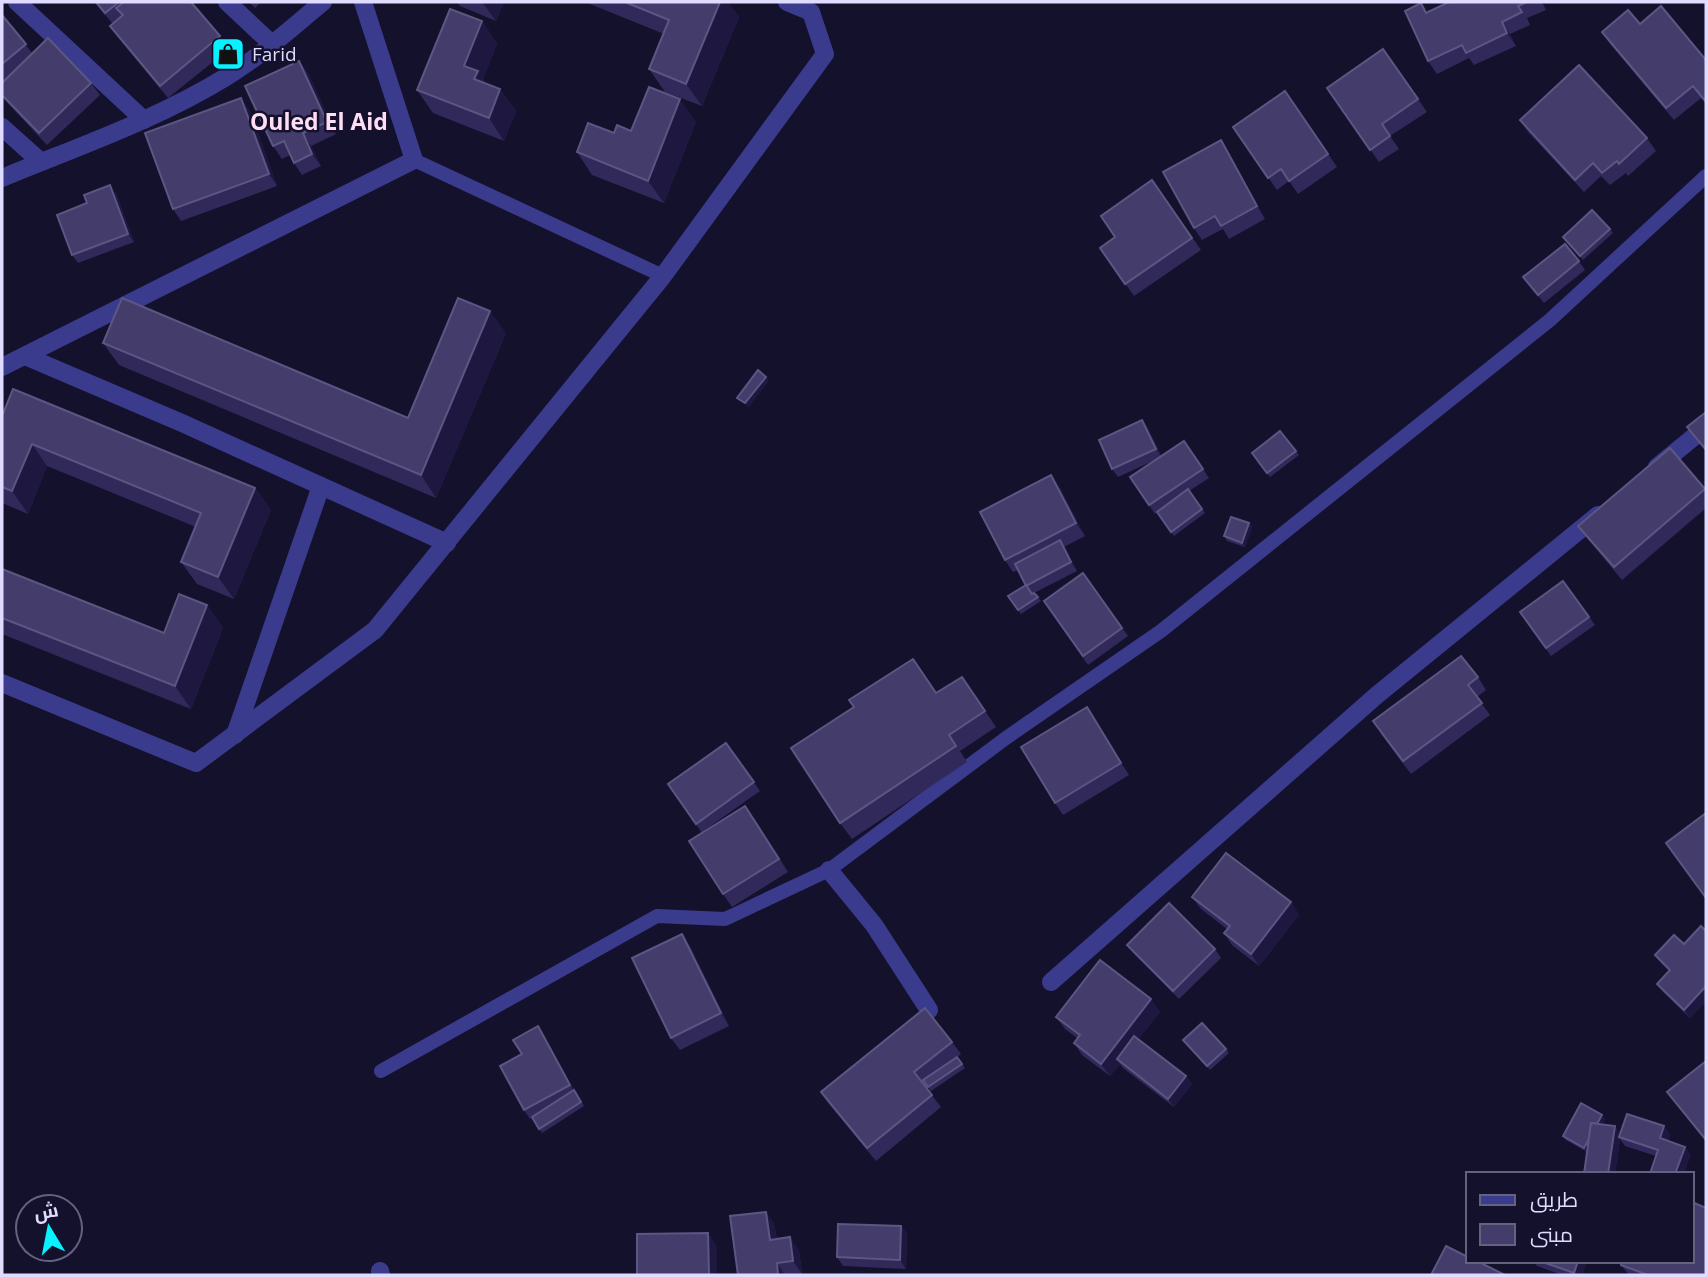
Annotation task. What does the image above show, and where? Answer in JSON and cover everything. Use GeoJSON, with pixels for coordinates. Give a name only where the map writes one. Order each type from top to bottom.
{"type":"FeatureCollection","features":[{"type":"Feature","properties":{"kind":"street"},"geometry":{"type":"LineString","coordinates":[[17,2],[144,120]]}},
{"type":"Feature","properties":{"kind":"street"},"geometry":{"type":"LineString","coordinates":[[227,2],[272,44]]}},
{"type":"Feature","properties":{"kind":"street"},"geometry":{"type":"LineString","coordinates":[[2,178],[144,120],[225,78],[323,2]]}},
{"type":"Feature","properties":{"kind":"street"},"geometry":{"type":"LineString","coordinates":[[2,367],[414,160],[363,2]]}},
{"type":"Feature","properties":{"kind":"street"},"geometry":{"type":"LineString","coordinates":[[2,683],[197,763],[375,630],[663,276],[825,54],[811,12],[787,2]]}},
{"type":"Feature","properties":{"kind":"street"},"geometry":{"type":"LineString","coordinates":[[2,127],[41,162]]}},
{"type":"Feature","properties":{"kind":"street"},"geometry":{"type":"LineString","coordinates":[[25,356],[447,543]]}},
{"type":"Feature","properties":{"kind":"street"},"geometry":{"type":"LineString","coordinates":[[1640,481],[1706,427]]}},
{"type":"Feature","properties":{"kind":"street"},"geometry":{"type":"LineString","coordinates":[[234,735],[321,486]]}},
{"type":"Feature","properties":{"kind":"street"},"geometry":{"type":"LineString","coordinates":[[1051,982],[1377,695],[1609,506]]}},
{"type":"Feature","properties":{"kind":"street"},"geometry":{"type":"LineString","coordinates":[[829,870],[874,925],[929,1010]]}},
{"type":"Feature","properties":{"kind":"lane"},"geometry":{"type":"LineString","coordinates":[[414,160],[663,276]]}},
{"type":"Feature","properties":{"kind":"lane"},"geometry":{"type":"LineString","coordinates":[[380,1071],[657,916],[725,919],[829,870],[1006,738],[1161,631],[1550,320],[1706,176]]}},
{"type":"Feature","properties":{"kind":"building"},"geometry":{"type":"Polygon","coordinates":[[[96,2],[119,2],[105,13],[96,2]]]}},
{"type":"Feature","properties":{"kind":"building"},"geometry":{"type":"Polygon","coordinates":[[[124,2],[191,2],[220,36],[160,86],[110,26],[123,15],[116,8],[124,2]]]}},
{"type":"Feature","properties":{"kind":"building"},"geometry":{"type":"Polygon","coordinates":[[[625,2],[720,2],[686,84],[649,69],[669,20],[625,2]]]}},
{"type":"Feature","properties":{"kind":"building"},"geometry":{"type":"Polygon","coordinates":[[[1449,2],[1527,2],[1518,6],[1522,12],[1502,22],[1507,33],[1466,53],[1462,45],[1428,61],[1405,11],[1421,3],[1426,13],[1449,2]]]}},
{"type":"Feature","properties":{"kind":"building"},"geometry":{"type":"Polygon","coordinates":[[[1661,6],[1706,60],[1706,102],[1693,86],[1666,108],[1602,32],[1628,10],[1640,24],[1661,6]]]}},
{"type":"Feature","properties":{"kind":"building"},"geometry":{"type":"Polygon","coordinates":[[[450,9],[482,21],[464,66],[478,71],[474,79],[500,89],[489,118],[417,90],[450,9]]]}},
{"type":"Feature","properties":{"kind":"building"},"geometry":{"type":"Polygon","coordinates":[[[2,15],[26,44],[2,64],[2,15]]]}},
{"type":"Feature","properties":{"kind":"building"},"geometry":{"type":"Polygon","coordinates":[[[48,38],[91,83],[39,133],[2,95],[2,83],[48,38]]]}},
{"type":"Feature","properties":{"kind":"building"},"geometry":{"type":"Polygon","coordinates":[[[1383,49],[1418,99],[1382,124],[1390,136],[1370,150],[1327,88],[1383,49]]]}},
{"type":"Feature","properties":{"kind":"building"},"geometry":{"type":"Polygon","coordinates":[[[299,61],[327,122],[303,133],[312,154],[294,163],[284,141],[273,146],[245,86],[299,61]]]}},
{"type":"Feature","properties":{"kind":"building"},"geometry":{"type":"Polygon","coordinates":[[[1579,65],[1647,138],[1619,164],[1617,161],[1602,173],[1593,163],[1575,180],[1520,120],[1579,65]]]}},
{"type":"Feature","properties":{"kind":"building"},"geometry":{"type":"Polygon","coordinates":[[[649,87],[680,99],[648,181],[577,152],[588,123],[614,133],[617,125],[631,131],[649,87]]]}},
{"type":"Feature","properties":{"kind":"building"},"geometry":{"type":"Polygon","coordinates":[[[1285,91],[1328,154],[1289,181],[1281,169],[1268,178],[1233,127],[1285,91]]]}},
{"type":"Feature","properties":{"kind":"building"},"geometry":{"type":"Polygon","coordinates":[[[241,98],[269,174],[173,209],[145,133],[241,98]]]}},
{"type":"Feature","properties":{"kind":"building"},"geometry":{"type":"Polygon","coordinates":[[[1221,140],[1257,206],[1221,226],[1215,216],[1194,228],[1163,172],[1221,140]]]}},
{"type":"Feature","properties":{"kind":"building"},"geometry":{"type":"Polygon","coordinates":[[[1152,180],[1192,238],[1125,284],[1100,248],[1115,237],[1101,216],[1152,180]]]}},
{"type":"Feature","properties":{"kind":"building"},"geometry":{"type":"Polygon","coordinates":[[[110,185],[128,234],[72,255],[57,215],[87,203],[84,195],[110,185]]]}},
{"type":"Feature","properties":{"kind":"building"},"geometry":{"type":"Polygon","coordinates":[[[1592,210],[1610,229],[1580,256],[1563,237],[1592,210]]]}},
{"type":"Feature","properties":{"kind":"building"},"geometry":{"type":"Polygon","coordinates":[[[1565,244],[1579,261],[1538,295],[1523,277],[1565,244]]]}},
{"type":"Feature","properties":{"kind":"building"},"geometry":{"type":"Polygon","coordinates":[[[122,298],[408,418],[458,298],[490,311],[421,475],[103,343],[122,298]]]}},
{"type":"Feature","properties":{"kind":"building"},"geometry":{"type":"Polygon","coordinates":[[[758,370],[766,377],[745,403],[737,398],[758,370]]]}},
{"type":"Feature","properties":{"kind":"building"},"geometry":{"type":"Polygon","coordinates":[[[13,389],[255,488],[218,577],[181,562],[201,513],[32,444],[12,491],[2,487],[2,416],[13,389]]]}},
{"type":"Feature","properties":{"kind":"building"},"geometry":{"type":"Polygon","coordinates":[[[1706,412],[1706,450],[1687,427],[1706,412]]]}},
{"type":"Feature","properties":{"kind":"building"},"geometry":{"type":"Polygon","coordinates":[[[1142,420],[1156,449],[1112,469],[1099,440],[1142,420]]]}},
{"type":"Feature","properties":{"kind":"building"},"geometry":{"type":"Polygon","coordinates":[[[1280,431],[1296,451],[1267,473],[1252,453],[1280,431]]]}},
{"type":"Feature","properties":{"kind":"building"},"geometry":{"type":"Polygon","coordinates":[[[1184,441],[1203,469],[1149,505],[1130,477],[1184,441]]]}},
{"type":"Feature","properties":{"kind":"building"},"geometry":{"type":"Polygon","coordinates":[[[1670,448],[1705,489],[1614,567],[1578,526],[1670,448]]]}},
{"type":"Feature","properties":{"kind":"building"},"geometry":{"type":"Polygon","coordinates":[[[1051,475],[1076,523],[1005,560],[980,512],[1051,475]]]}},
{"type":"Feature","properties":{"kind":"building"},"geometry":{"type":"Polygon","coordinates":[[[1188,489],[1202,509],[1171,532],[1157,512],[1188,489]]]}},
{"type":"Feature","properties":{"kind":"building"},"geometry":{"type":"Polygon","coordinates":[[[1231,517],[1249,523],[1242,543],[1224,536],[1231,517]]]}},
{"type":"Feature","properties":{"kind":"building"},"geometry":{"type":"Polygon","coordinates":[[[1060,540],[1071,562],[1026,586],[1015,564],[1060,540]]]}},
{"type":"Feature","properties":{"kind":"building"},"geometry":{"type":"Polygon","coordinates":[[[2,569],[164,633],[179,594],[207,605],[175,686],[2,618],[2,569]]]}},
{"type":"Feature","properties":{"kind":"building"},"geometry":{"type":"Polygon","coordinates":[[[1083,573],[1122,628],[1083,656],[1044,601],[1083,573]]]}},
{"type":"Feature","properties":{"kind":"building"},"geometry":{"type":"Polygon","coordinates":[[[1563,581],[1589,617],[1546,648],[1520,612],[1563,581]]]}},
{"type":"Feature","properties":{"kind":"building"},"geometry":{"type":"Polygon","coordinates":[[[1026,585],[1032,594],[1038,597],[1018,610],[1008,596],[1026,585]]]}},
{"type":"Feature","properties":{"kind":"building"},"geometry":{"type":"Polygon","coordinates":[[[1461,656],[1478,677],[1468,685],[1482,703],[1403,761],[1373,721],[1461,656]]]}},
{"type":"Feature","properties":{"kind":"building"},"geometry":{"type":"Polygon","coordinates":[[[913,659],[936,693],[962,677],[985,711],[949,735],[956,746],[840,823],[791,748],[854,707],[849,700],[913,659]]]}},
{"type":"Feature","properties":{"kind":"building"},"geometry":{"type":"Polygon","coordinates":[[[1087,707],[1121,763],[1055,803],[1021,747],[1087,707]]]}},
{"type":"Feature","properties":{"kind":"building"},"geometry":{"type":"Polygon","coordinates":[[[726,743],[754,782],[696,824],[668,784],[726,743]]]}},
{"type":"Feature","properties":{"kind":"building"},"geometry":{"type":"Polygon","coordinates":[[[745,806],[779,859],[723,894],[689,841],[745,806]]]}},
{"type":"Feature","properties":{"kind":"building"},"geometry":{"type":"Polygon","coordinates":[[[1706,813],[1706,898],[1666,843],[1706,813]]]}},
{"type":"Feature","properties":{"kind":"building"},"geometry":{"type":"Polygon","coordinates":[[[1226,853],[1291,902],[1251,954],[1224,933],[1230,926],[1192,897],[1226,853]]]}},
{"type":"Feature","properties":{"kind":"building"},"geometry":{"type":"Polygon","coordinates":[[[1169,903],[1215,949],[1173,991],[1127,945],[1169,903]]]}},
{"type":"Feature","properties":{"kind":"building"},"geometry":{"type":"Polygon","coordinates":[[[1701,926],[1706,931],[1706,986],[1684,1010],[1657,984],[1670,970],[1655,955],[1674,935],[1684,944],[1701,926]]]}},
{"type":"Feature","properties":{"kind":"building"},"geometry":{"type":"Polygon","coordinates":[[[682,934],[721,1013],[671,1038],[632,958],[682,934]]]}},
{"type":"Feature","properties":{"kind":"building"},"geometry":{"type":"Polygon","coordinates":[[[1100,960],[1151,999],[1101,1064],[1074,1043],[1080,1035],[1056,1017],[1100,960]]]}},
{"type":"Feature","properties":{"kind":"building"},"geometry":{"type":"Polygon","coordinates":[[[925,1008],[952,1042],[914,1072],[932,1095],[867,1148],[821,1092],[925,1008]]]}},
{"type":"Feature","properties":{"kind":"building"},"geometry":{"type":"Polygon","coordinates":[[[1202,1023],[1226,1049],[1207,1066],[1183,1040],[1202,1023]]]}},
{"type":"Feature","properties":{"kind":"building"},"geometry":{"type":"Polygon","coordinates":[[[538,1026],[570,1085],[524,1110],[500,1066],[522,1054],[513,1040],[538,1026]]]}},
{"type":"Feature","properties":{"kind":"building"},"geometry":{"type":"Polygon","coordinates":[[[1134,1036],[1186,1076],[1168,1099],[1117,1059],[1134,1036]]]}},
{"type":"Feature","properties":{"kind":"building"},"geometry":{"type":"Polygon","coordinates":[[[957,1057],[962,1064],[928,1087],[923,1080],[957,1057]]]}},
{"type":"Feature","properties":{"kind":"building"},"geometry":{"type":"Polygon","coordinates":[[[1706,1061],[1706,1140],[1667,1092],[1706,1061]]]}},
{"type":"Feature","properties":{"kind":"building"},"geometry":{"type":"Polygon","coordinates":[[[574,1090],[581,1102],[539,1129],[532,1117],[574,1090]]]}},
{"type":"Feature","properties":{"kind":"building"},"geometry":{"type":"Polygon","coordinates":[[[1581,1103],[1602,1115],[1597,1124],[1591,1123],[1589,1139],[1584,1148],[1563,1136],[1581,1103]]]}},
{"type":"Feature","properties":{"kind":"building"},"geometry":{"type":"Polygon","coordinates":[[[1627,1114],[1664,1126],[1660,1138],[1685,1147],[1676,1172],[1651,1172],[1658,1150],[1619,1137],[1627,1114]]]}},
{"type":"Feature","properties":{"kind":"building"},"geometry":{"type":"Polygon","coordinates":[[[1591,1123],[1615,1126],[1608,1172],[1584,1172],[1591,1123]]]}},
{"type":"Feature","properties":{"kind":"building"},"geometry":{"type":"Polygon","coordinates":[[[1694,1203],[1706,1208],[1706,1275],[1648,1275],[1621,1265],[1694,1263],[1694,1203]]]}},
{"type":"Feature","properties":{"kind":"building"},"geometry":{"type":"Polygon","coordinates":[[[766,1212],[770,1240],[790,1237],[793,1261],[777,1263],[778,1275],[738,1275],[730,1216],[766,1212]]]}},
{"type":"Feature","properties":{"kind":"building"},"geometry":{"type":"Polygon","coordinates":[[[838,1224],[901,1226],[900,1260],[837,1257],[838,1224]]]}},
{"type":"Feature","properties":{"kind":"building"},"geometry":{"type":"Polygon","coordinates":[[[708,1233],[709,1275],[637,1275],[637,1234],[708,1233]]]}},
{"type":"Feature","properties":{"kind":"building"},"geometry":{"type":"Polygon","coordinates":[[[1446,1246],[1466,1256],[1466,1263],[1481,1263],[1505,1275],[1431,1275],[1446,1246]]]}},
{"type":"Feature","properties":{"kind":"building"},"geometry":{"type":"Polygon","coordinates":[[[1546,1263],[1577,1263],[1574,1273],[1546,1263]]]}},
{"type":"Feature","properties":{"kind":"place","name":"Farid"},"geometry":{"type":"Point","coordinates":[228,54]}},
{"type":"Feature","properties":{"kind":"district","name":"Ouled El Aid"},"geometry":{"type":"Point","coordinates":[319,121]}}]}
